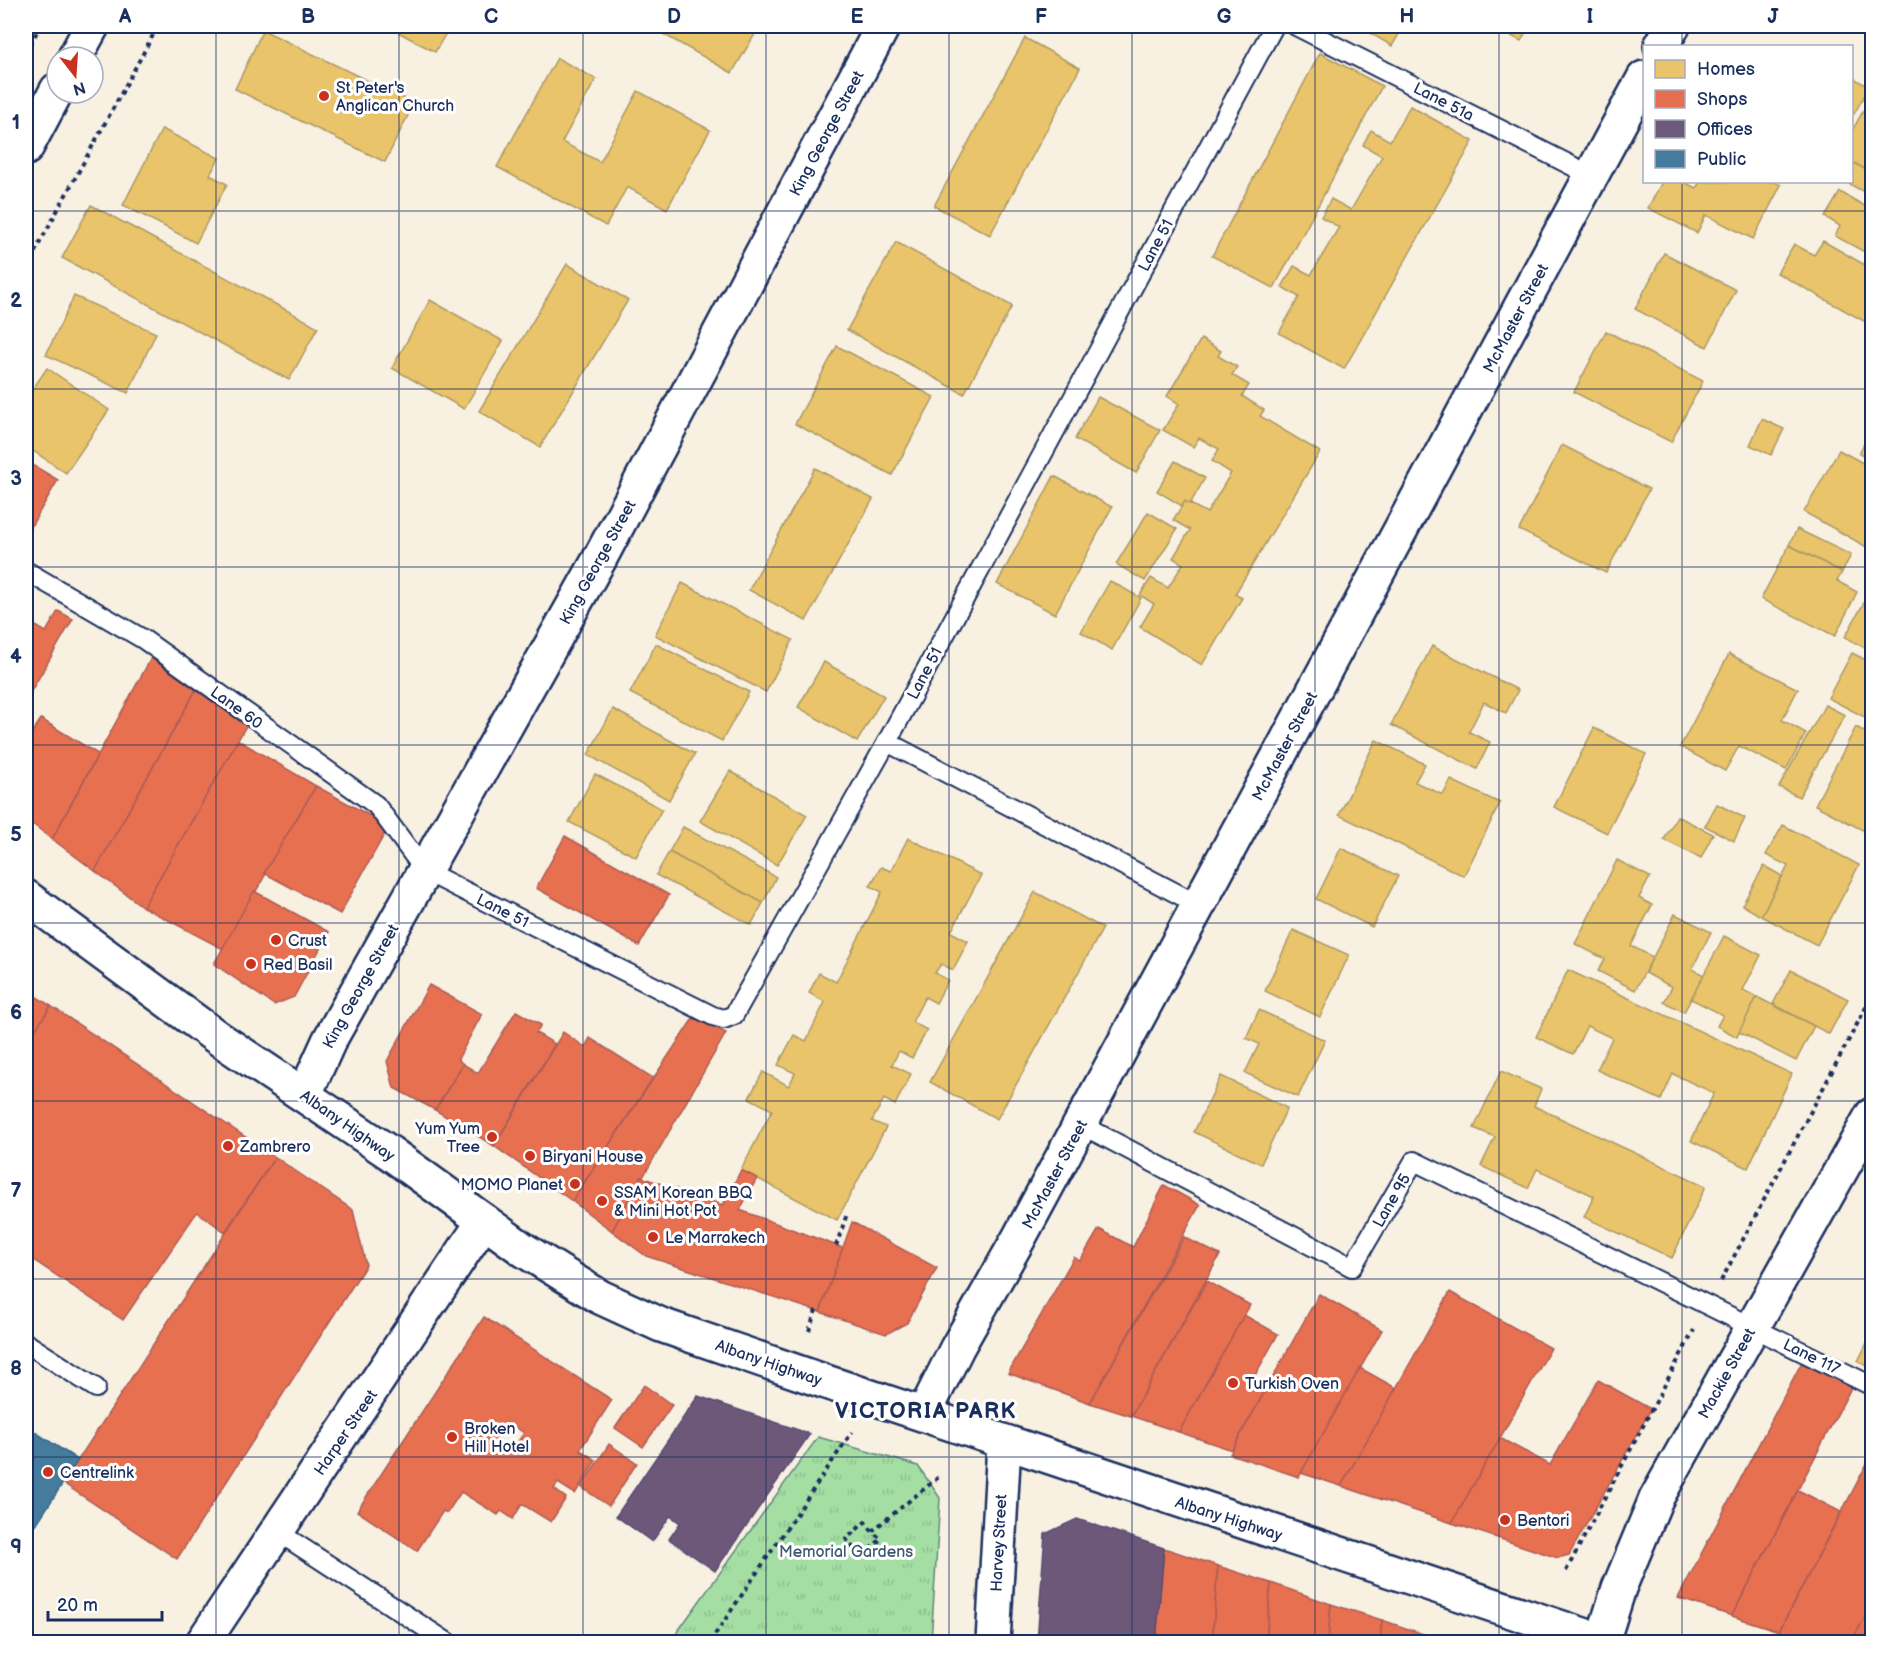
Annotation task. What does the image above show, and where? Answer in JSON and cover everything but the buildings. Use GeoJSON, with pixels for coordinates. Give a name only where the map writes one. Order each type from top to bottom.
{"type":"FeatureCollection","features":[{"type":"Feature","properties":{"kind":"street"},"geometry":{"type":"LineString","coordinates":[[82,45],[92,26]]}},
{"type":"Feature","properties":{"kind":"street","name":"King George Street"},"geometry":{"type":"LineString","coordinates":[[305,1094],[329,1041],[599,560],[883,26]]}},
{"type":"Feature","properties":{"kind":"street"},"geometry":{"type":"LineString","coordinates":[[1662,45],[1673,26]]}},
{"type":"Feature","properties":{"kind":"street","name":"McMaster Street"},"geometry":{"type":"LineString","coordinates":[[924,1414],[957,1347],[1199,905],[1643,80]]}},
{"type":"Feature","properties":{"kind":"street"},"geometry":{"type":"LineString","coordinates":[[26,148],[49,105]]}},
{"type":"Feature","properties":{"kind":"street","name":"Albany Highway"},"geometry":{"type":"LineString","coordinates":[[26,897],[187,1016],[305,1094],[524,1250],[600,1297],[661,1324],[1004,1443],[1603,1642]]}},
{"type":"Feature","properties":{"kind":"street","name":"Mackie Street"},"geometry":{"type":"LineString","coordinates":[[1603,1642],[1619,1588],[1656,1499],[1872,1115]]}},
{"type":"Feature","properties":{"kind":"street","name":"Harper Street"},"geometry":{"type":"LineString","coordinates":[[203,1642],[484,1221]]}},
{"type":"Feature","properties":{"kind":"street","name":"Harvey Street"},"geometry":{"type":"LineString","coordinates":[[993,1642],[1004,1443]]}},
{"type":"Feature","properties":{"kind":"lane","name":"Lane 51"},"geometry":{"type":"LineString","coordinates":[[425,870],[713,1016],[724,1019],[734,1015],[887,742],[1274,26]]}},
{"type":"Feature","properties":{"kind":"lane","name":"Lane 51a"},"geometry":{"type":"LineString","coordinates":[[1296,26],[1592,176]]}},
{"type":"Feature","properties":{"kind":"lane","name":"Lane 60"},"geometry":{"type":"LineString","coordinates":[[26,571],[143,639],[375,805],[425,870]]}},
{"type":"Feature","properties":{"kind":"lane"},"geometry":{"type":"LineString","coordinates":[[887,742],[1199,905]]}},
{"type":"Feature","properties":{"kind":"lane","name":"Lane 95"},"geometry":{"type":"LineString","coordinates":[[1080,1124],[1352,1267],[1414,1161],[1752,1326]]}},
{"type":"Feature","properties":{"kind":"lane","name":"Lane 117"},"geometry":{"type":"LineString","coordinates":[[1752,1326],[1872,1386]]}},
{"type":"Feature","properties":{"kind":"lane"},"geometry":{"type":"LineString","coordinates":[[26,1343],[96,1388]]}},
{"type":"Feature","properties":{"kind":"lane"},"geometry":{"type":"LineString","coordinates":[[278,1532],[447,1642]]}},
{"type":"Feature","properties":{"kind":"path"},"geometry":{"type":"LineString","coordinates":[[26,52],[40,26]]}},
{"type":"Feature","properties":{"kind":"path"},"geometry":{"type":"LineString","coordinates":[[26,268],[158,26]]}},
{"type":"Feature","properties":{"kind":"path"},"geometry":{"type":"LineString","coordinates":[[836,1246],[847,1214]]}},
{"type":"Feature","properties":{"kind":"path"},"geometry":{"type":"LineString","coordinates":[[809,1331],[816,1310]]}},
{"type":"Feature","properties":{"kind":"path"},"geometry":{"type":"LineString","coordinates":[[710,1642],[852,1432]]}},
{"type":"Feature","properties":{"kind":"path"},"geometry":{"type":"LineString","coordinates":[[872,1531],[940,1476]]}},
{"type":"Feature","properties":{"kind":"path"},"geometry":{"type":"LineString","coordinates":[[865,1522],[872,1531],[880,1539],[861,1557],[846,1539],[865,1522]]}},
{"type":"Feature","properties":{"kind":"green space","name":"Memorial Gardens"},"geometry":{"type":"Polygon","coordinates":[[[818,1437],[918,1466],[940,1498],[931,1642],[670,1642],[818,1437]]]}},
{"type":"Feature","properties":{"kind":"place","name":"St Peter's Anglican Church"},"geometry":{"type":"Point","coordinates":[324,96]}},
{"type":"Feature","properties":{"kind":"place","name":"Crust"},"geometry":{"type":"Point","coordinates":[276,940]}},
{"type":"Feature","properties":{"kind":"place","name":"Red Basil"},"geometry":{"type":"Point","coordinates":[251,964]}},
{"type":"Feature","properties":{"kind":"place","name":"Yum Yum Tree"},"geometry":{"type":"Point","coordinates":[492,1137]}},
{"type":"Feature","properties":{"kind":"place","name":"Zambrero"},"geometry":{"type":"Point","coordinates":[228,1146]}},
{"type":"Feature","properties":{"kind":"place","name":"Biryani House"},"geometry":{"type":"Point","coordinates":[530,1156]}},
{"type":"Feature","properties":{"kind":"place","name":"MOMO Planet"},"geometry":{"type":"Point","coordinates":[575,1184]}},
{"type":"Feature","properties":{"kind":"place","name":"SSAM Korean BBQ & Mini Hot Pot"},"geometry":{"type":"Point","coordinates":[602,1201]}},
{"type":"Feature","properties":{"kind":"place","name":"Le Marrakech"},"geometry":{"type":"Point","coordinates":[653,1237]}},
{"type":"Feature","properties":{"kind":"place","name":"Turkish Oven"},"geometry":{"type":"Point","coordinates":[1233,1383]}},
{"type":"Feature","properties":{"kind":"place","name":"Broken Hill Hotel"},"geometry":{"type":"Point","coordinates":[452,1437]}},
{"type":"Feature","properties":{"kind":"place","name":"Centrelink"},"geometry":{"type":"Point","coordinates":[48,1472]}},
{"type":"Feature","properties":{"kind":"place","name":"Bentori"},"geometry":{"type":"Point","coordinates":[1505,1520]}},
{"type":"Feature","properties":{"kind":"district","name":"VICTORIA PARK"},"geometry":{"type":"Point","coordinates":[926,1410]}}]}
